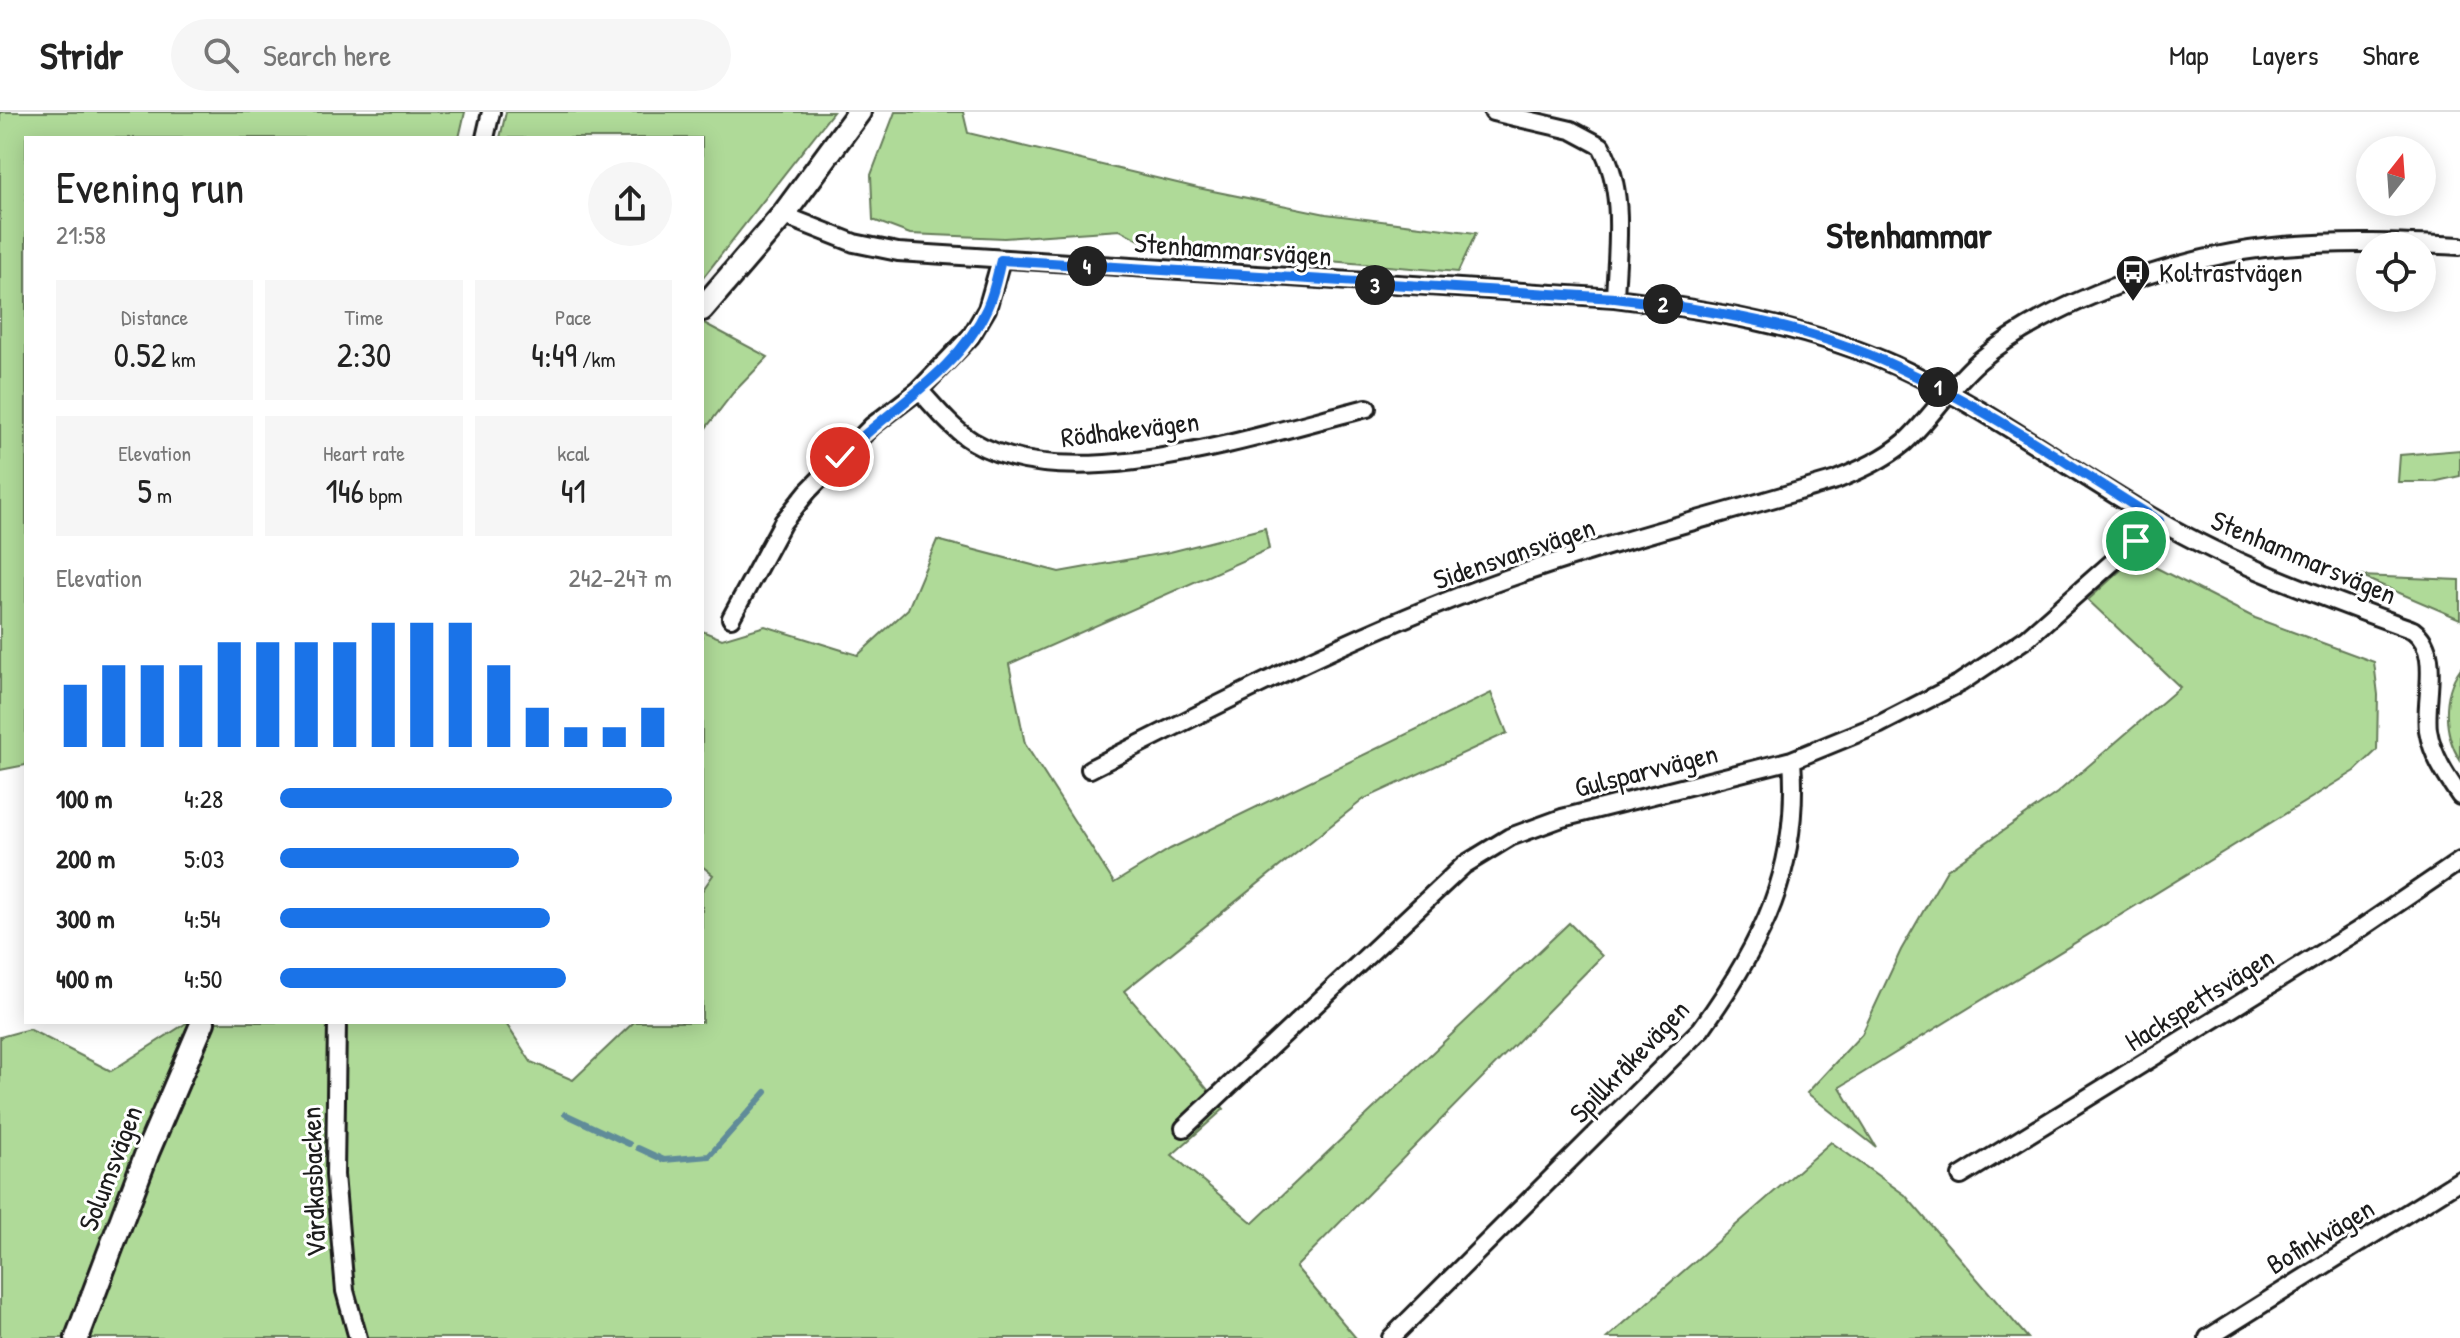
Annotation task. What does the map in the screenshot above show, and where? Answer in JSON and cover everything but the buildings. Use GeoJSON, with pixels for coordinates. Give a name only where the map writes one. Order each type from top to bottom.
{"type":"FeatureCollection","features":[{"type":"Feature","properties":{"kind":"main road"},"geometry":{"type":"LineString","coordinates":[[704,307],[783,215],[859,112]]}},
{"type":"Feature","properties":{"kind":"main road","name":"Solumsvägen"},"geometry":{"type":"LineString","coordinates":[[77,1338],[147,1153],[202,1024]]}},
{"type":"Feature","properties":{"kind":"street"},"geometry":{"type":"LineString","coordinates":[[485,136],[491,112]]}},
{"type":"Feature","properties":{"kind":"street"},"geometry":{"type":"LineString","coordinates":[[1493,112],[1571,130],[1601,146],[1614,180],[1618,218],[1615,298]]}},
{"type":"Feature","properties":{"kind":"street","name":"Stenhammarsvägen"},"geometry":{"type":"LineString","coordinates":[[783,215],[820,232],[898,252],[1615,298],[1699,308],[1788,328],[1895,366],[1948,392],[2159,521],[2282,581],[2413,630],[2424,638],[2430,671],[2428,731],[2435,757],[2460,796]]}},
{"type":"Feature","properties":{"kind":"street"},"geometry":{"type":"LineString","coordinates":[[1948,392],[1978,361],[2022,331],[2070,307],[2157,274],[2280,246],[2361,241],[2460,246]]}},
{"type":"Feature","properties":{"kind":"street"},"geometry":{"type":"LineString","coordinates":[[731,618],[783,522],[808,491],[872,426],[919,390],[976,329],[991,297],[1001,260]]}},
{"type":"Feature","properties":{"kind":"street","name":"Rödhakevägen"},"geometry":{"type":"LineString","coordinates":[[919,390],[971,440],[1015,458],[1060,466],[1185,453],[1367,408]]}},
{"type":"Feature","properties":{"kind":"street","name":"Sidensvansvägen"},"geometry":{"type":"LineString","coordinates":[[1090,769],[1290,669],[1472,592],[1596,550],[1836,480],[1872,464],[1904,443],[1948,392]]}},
{"type":"Feature","properties":{"kind":"street","name":"Gulsparvvägen"},"geometry":{"type":"LineString","coordinates":[[1184,1128],[1464,865],[1499,844],[1562,818],[1792,760],[1880,724],[1960,683],[2027,638],[2159,521]]}},
{"type":"Feature","properties":{"kind":"street","name":"Spillkråkevägen"},"geometry":{"type":"LineString","coordinates":[[1391,1338],[1690,1040],[1740,975],[1779,890],[1790,847],[1795,804],[1792,760]]}},
{"type":"Feature","properties":{"kind":"street","name":"Hackspettsvägen"},"geometry":{"type":"LineString","coordinates":[[1961,1176],[2344,940],[2460,861]]}},
{"type":"Feature","properties":{"kind":"street","name":"Vårdkasbacken"},"geometry":{"type":"LineString","coordinates":[[337,1024],[335,1175],[345,1291],[358,1338]]}},
{"type":"Feature","properties":{"kind":"street","name":"Bofinkvägen"},"geometry":{"type":"LineString","coordinates":[[2208,1338],[2460,1180]]}},
{"type":"Feature","properties":{"kind":"green space"},"geometry":{"type":"Polygon","coordinates":[[[0,112],[465,112],[459,136],[24,136],[24,765],[0,770],[0,112]]]}},
{"type":"Feature","properties":{"kind":"green space"},"geometry":{"type":"Polygon","coordinates":[[[506,112],[833,112],[704,276],[704,136],[500,136],[506,112]]]}},
{"type":"Feature","properties":{"kind":"green space"},"geometry":{"type":"Polygon","coordinates":[[[895,112],[963,112],[968,133],[1198,188],[1326,214],[1476,233],[1458,272],[1151,246],[1120,230],[1004,238],[910,234],[873,220],[871,175],[895,112]]]}},
{"type":"Feature","properties":{"kind":"green space"},"geometry":{"type":"Polygon","coordinates":[[[704,323],[768,357],[733,393],[704,430],[704,323]]]}},
{"type":"Feature","properties":{"kind":"green space"},"geometry":{"type":"Polygon","coordinates":[[[2460,450],[2460,476],[2433,482],[2398,482],[2400,455],[2460,450]]]}},
{"type":"Feature","properties":{"kind":"green space"},"geometry":{"type":"Polygon","coordinates":[[[1265,528],[1269,549],[1009,664],[1025,744],[1114,883],[1170,849],[1491,693],[1507,733],[1364,799],[1124,991],[1224,1109],[1172,1155],[1253,1223],[1569,923],[1602,956],[1296,1267],[1356,1338],[0,1338],[0,1037],[29,1029],[111,1071],[185,1024],[506,1024],[531,1062],[573,1080],[632,1024],[704,1024],[704,888],[713,875],[704,868],[704,632],[722,639],[765,626],[858,655],[908,609],[937,540],[1059,572],[1170,552],[1265,528]]]}},
{"type":"Feature","properties":{"kind":"green space"},"geometry":{"type":"Polygon","coordinates":[[[2135,557],[2255,618],[2374,662],[2378,695],[2377,750],[2355,771],[1840,1087],[1876,1147],[1807,1093],[1862,1034],[1901,950],[1947,870],[2057,793],[2180,687],[2088,600],[2135,557]]]}},
{"type":"Feature","properties":{"kind":"green space"},"geometry":{"type":"Polygon","coordinates":[[[2360,576],[2460,580],[2460,619],[2360,576]]]}},
{"type":"Feature","properties":{"kind":"green space"},"geometry":{"type":"Polygon","coordinates":[[[2460,669],[2460,760],[2450,738],[2447,714],[2450,690],[2460,669]]]}},
{"type":"Feature","properties":{"kind":"green space"},"geometry":{"type":"Polygon","coordinates":[[[1831,1142],[1905,1195],[2028,1338],[1607,1338],[1831,1142]]]}},
{"type":"Feature","properties":{"kind":"waterway"},"geometry":{"type":"LineString","coordinates":[[638,1148],[664,1160],[709,1156],[766,1092]]}},
{"type":"Feature","properties":{"kind":"waterway"},"geometry":{"type":"LineString","coordinates":[[565,1114],[629,1144]]}},
{"type":"Feature","properties":{"kind":"place","name":"Koltrastvägen"},"geometry":{"type":"Point","coordinates":[2133,303]}},
{"type":"Feature","properties":{"kind":"district","name":"Stenhammar"},"geometry":{"type":"Point","coordinates":[1909,234]}},
{"type":"Feature","properties":{"kind":"route"},"geometry":{"type":"LineString","coordinates":[[840,457],[872,426],[919,390],[971,336],[987,309],[1001,260],[1494,293],[1615,298],[1699,308],[1752,319],[1838,343],[1895,366],[1998,421],[2159,521],[2136,541]]}}]}
